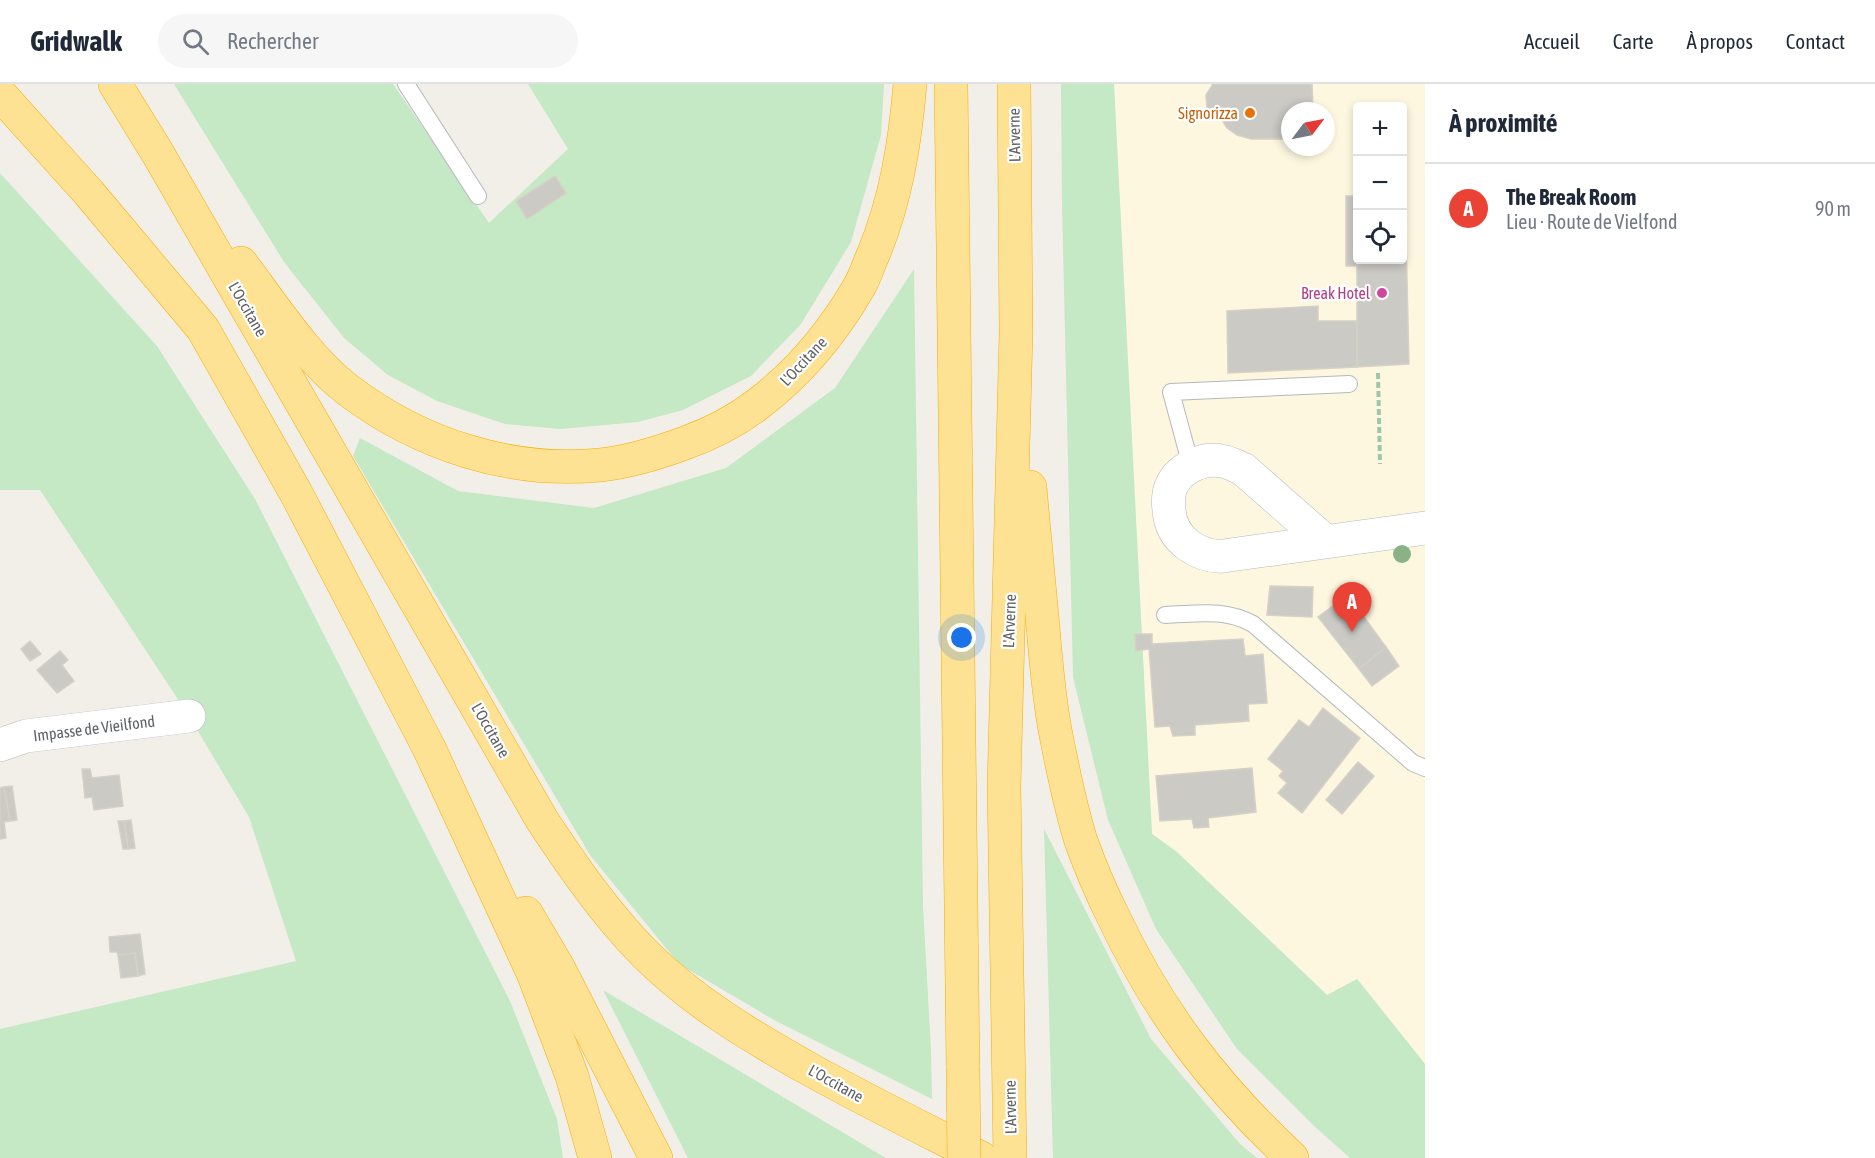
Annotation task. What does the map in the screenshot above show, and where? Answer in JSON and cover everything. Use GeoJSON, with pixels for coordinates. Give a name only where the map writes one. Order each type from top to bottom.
{"type":"FeatureCollection","features":[{"type":"Feature","properties":{"kind":"highway","name":"L'Occitane"},"geometry":{"type":"LineString","coordinates":[[115,84],[157,152],[543,820],[569,861],[617,923],[645,954],[677,983],[738,1028],[866,1100],[981,1158]]}},
{"type":"Feature","properties":{"kind":"highway","name":"L'Occitane"},"geometry":{"type":"LineString","coordinates":[[157,152],[308,351],[347,389],[393,420],[442,444],[497,460],[548,466],[600,465],[657,454],[707,435],[756,406],[796,372],[830,331],[861,285],[880,238],[896,183],[906,131],[910,84]]}},
{"type":"Feature","properties":{"kind":"highway"},"geometry":{"type":"LineString","coordinates":[[951,84],[964,1158]]}},
{"type":"Feature","properties":{"kind":"highway","name":"L'Arverne"},"geometry":{"type":"LineString","coordinates":[[1010,1158],[1004,786],[1016,333],[1014,84]]}},
{"type":"Feature","properties":{"kind":"highway"},"geometry":{"type":"LineString","coordinates":[[0,94],[89,193],[203,329],[296,493],[429,748],[558,969],[656,1158]]}},
{"type":"Feature","properties":{"kind":"highway"},"geometry":{"type":"LineString","coordinates":[[1016,333],[1047,673],[1064,776],[1082,842],[1108,906],[1152,992],[1183,1038],[1220,1085],[1292,1158]]}},
{"type":"Feature","properties":{"kind":"highway"},"geometry":{"type":"LineString","coordinates":[[429,748],[533,973],[573,1076],[595,1158]]}},
{"type":"Feature","properties":{"kind":"street"},"geometry":{"type":"LineString","coordinates":[[1325,541],[1243,469],[1220,460],[1211,460],[1191,466],[1174,481],[1169,493],[1168,502],[1173,528],[1197,551],[1211,556],[1425,528]]}},
{"type":"Feature","properties":{"kind":"street","name":"Impasse de Vieilfond"},"geometry":{"type":"LineString","coordinates":[[0,745],[26,736],[189,716]]}},
{"type":"Feature","properties":{"kind":"lane"},"geometry":{"type":"LineString","coordinates":[[406,84],[478,196]]}},
{"type":"Feature","properties":{"kind":"lane"},"geometry":{"type":"LineString","coordinates":[[1191,466],[1171,392],[1349,384]]}},
{"type":"Feature","properties":{"kind":"lane"},"geometry":{"type":"LineString","coordinates":[[1165,615],[1225,613],[1240,616],[1253,624],[1413,763],[1425,768]]}},
{"type":"Feature","properties":{"kind":"path"},"geometry":{"type":"LineString","coordinates":[[1378,373],[1380,464]]}},
{"type":"Feature","properties":{"kind":"shaded area"},"geometry":{"type":"Polygon","coordinates":[[[1114,84],[1425,84],[1425,1064],[1358,979],[1328,995],[1177,852],[1152,834],[1114,84]]]}},
{"type":"Feature","properties":{"kind":"green space"},"geometry":{"type":"Polygon","coordinates":[[[174,84],[393,84],[489,223],[568,149],[528,84],[884,84],[881,135],[851,242],[801,324],[751,376],[683,410],[638,422],[561,429],[505,424],[437,401],[388,375],[344,338],[284,262],[174,84]]]}},
{"type":"Feature","properties":{"kind":"green space"},"geometry":{"type":"Polygon","coordinates":[[[1061,84],[1114,84],[1152,834],[1177,852],[1327,995],[1357,979],[1425,1064],[1425,1158],[1350,1158],[1313,1125],[1237,1049],[1156,929],[1108,820],[1073,677],[1061,84]]]}},
{"type":"Feature","properties":{"kind":"green space"},"geometry":{"type":"Polygon","coordinates":[[[0,173],[157,346],[255,499],[510,1001],[557,1119],[563,1158],[0,1158],[0,1029],[296,961],[249,817],[189,716],[40,490],[0,490],[0,173]]]}},
{"type":"Feature","properties":{"kind":"green space"},"geometry":{"type":"Polygon","coordinates":[[[914,269],[923,906],[932,1099],[774,1020],[679,964],[590,855],[353,456],[360,438],[458,491],[594,508],[726,468],[835,388],[914,269]]]}},
{"type":"Feature","properties":{"kind":"green space"},"geometry":{"type":"Polygon","coordinates":[[[1044,829],[1151,1039],[1240,1144],[1257,1158],[1053,1158],[1044,829]]]}},
{"type":"Feature","properties":{"kind":"green space"},"geometry":{"type":"Polygon","coordinates":[[[603,990],[886,1158],[688,1158],[603,990]]]}},
{"type":"Feature","properties":{"kind":"building","name":"Signorizza"},"geometry":{"type":"Polygon","coordinates":[[[1213,84],[1312,84],[1313,102],[1281,102],[1281,139],[1251,139],[1237,135],[1227,128],[1222,120],[1212,115],[1207,108],[1206,95],[1213,84]]]}},
{"type":"Feature","properties":{"kind":"building"},"geometry":{"type":"Polygon","coordinates":[[[555,176],[566,193],[527,219],[516,201],[555,176]]]}},
{"type":"Feature","properties":{"kind":"building","name":"Break Hotel"},"geometry":{"type":"Polygon","coordinates":[[[1346,196],[1353,196],[1353,264],[1407,264],[1409,364],[1357,367],[1357,266],[1346,266],[1346,196]]]}},
{"type":"Feature","properties":{"kind":"building"},"geometry":{"type":"Polygon","coordinates":[[[1318,306],[1318,321],[1357,321],[1357,367],[1228,373],[1227,311],[1318,306]]]}},
{"type":"Feature","properties":{"kind":"building"},"geometry":{"type":"Polygon","coordinates":[[[1270,586],[1313,587],[1312,617],[1267,615],[1270,586]]]}},
{"type":"Feature","properties":{"kind":"building"},"geometry":{"type":"Polygon","coordinates":[[[1348,595],[1386,647],[1359,669],[1318,617],[1348,595]]]}},
{"type":"Feature","properties":{"kind":"building"},"geometry":{"type":"Polygon","coordinates":[[[1135,634],[1152,634],[1152,644],[1243,639],[1245,656],[1263,654],[1267,703],[1248,704],[1249,721],[1195,725],[1195,735],[1173,736],[1170,726],[1155,727],[1149,649],[1136,651],[1135,634]]]}},
{"type":"Feature","properties":{"kind":"building"},"geometry":{"type":"Polygon","coordinates":[[[30,641],[41,654],[30,661],[21,649],[30,641]]]}},
{"type":"Feature","properties":{"kind":"building"},"geometry":{"type":"Polygon","coordinates":[[[1386,647],[1399,666],[1372,686],[1359,669],[1386,647]]]}},
{"type":"Feature","properties":{"kind":"building"},"geometry":{"type":"Polygon","coordinates":[[[60,651],[68,660],[62,665],[74,681],[57,693],[37,670],[60,651]]]}},
{"type":"Feature","properties":{"kind":"building"},"geometry":{"type":"Polygon","coordinates":[[[1323,708],[1360,738],[1302,813],[1278,793],[1287,783],[1279,776],[1283,771],[1268,759],[1299,720],[1309,727],[1323,708]]]}},
{"type":"Feature","properties":{"kind":"building"},"geometry":{"type":"Polygon","coordinates":[[[1358,762],[1374,776],[1342,814],[1326,800],[1358,762]]]}},
{"type":"Feature","properties":{"kind":"building"},"geometry":{"type":"Polygon","coordinates":[[[1252,768],[1256,812],[1208,818],[1209,827],[1194,828],[1192,819],[1160,821],[1156,776],[1252,768]]]}},
{"type":"Feature","properties":{"kind":"building"},"geometry":{"type":"Polygon","coordinates":[[[82,769],[90,769],[92,778],[119,775],[123,806],[94,810],[92,797],[85,798],[82,769]]]}},
{"type":"Feature","properties":{"kind":"building"},"geometry":{"type":"Polygon","coordinates":[[[12,786],[17,820],[10,821],[4,787],[12,786]]]}},
{"type":"Feature","properties":{"kind":"building"},"geometry":{"type":"Polygon","coordinates":[[[4,787],[10,821],[4,822],[6,838],[0,839],[0,788],[4,787]]]}},
{"type":"Feature","properties":{"kind":"building"},"geometry":{"type":"Polygon","coordinates":[[[131,820],[135,848],[128,849],[124,821],[131,820]]]}},
{"type":"Feature","properties":{"kind":"building"},"geometry":{"type":"Polygon","coordinates":[[[118,821],[124,821],[128,849],[123,849],[118,821]]]}},
{"type":"Feature","properties":{"kind":"building"},"geometry":{"type":"Polygon","coordinates":[[[140,934],[145,974],[138,976],[135,953],[118,955],[117,952],[110,952],[109,937],[140,934]]]}},
{"type":"Feature","properties":{"kind":"building"},"geometry":{"type":"Polygon","coordinates":[[[135,953],[138,976],[121,978],[118,955],[135,953]]]}},
{"type":"Feature","properties":{"kind":"place","name":"Signorizza"},"geometry":{"type":"Point","coordinates":[1250,113]}},
{"type":"Feature","properties":{"kind":"place","name":"Break Hotel"},"geometry":{"type":"Point","coordinates":[1382,293]}},
{"type":"Feature","properties":{"kind":"place","name":"The Break Room"},"geometry":{"type":"Point","coordinates":[1352,632]}}]}
